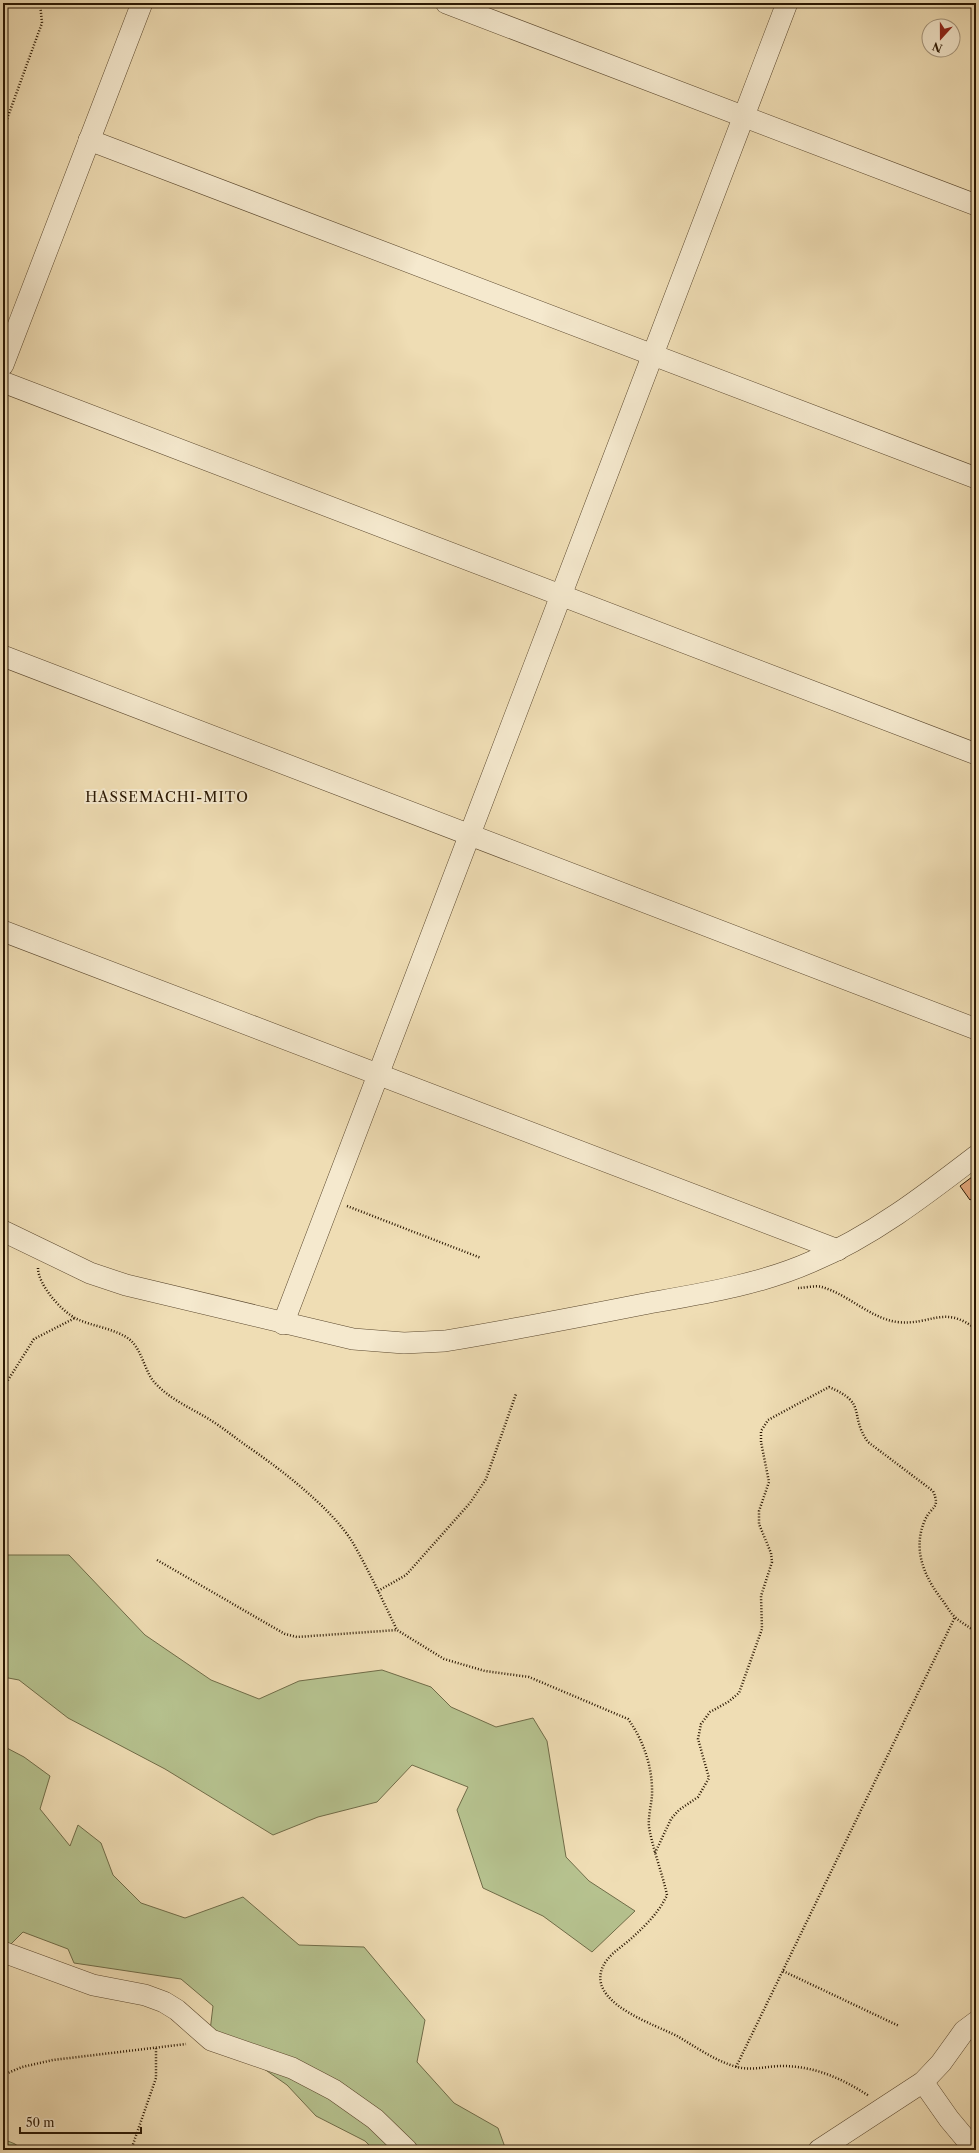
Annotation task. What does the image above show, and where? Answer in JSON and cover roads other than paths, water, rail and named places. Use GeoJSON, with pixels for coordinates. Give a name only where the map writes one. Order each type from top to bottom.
{"type":"FeatureCollection","features":[{"type":"Feature","properties":{"kind":"street"},"geometry":{"type":"LineString","coordinates":[[3,365],[142,3]]}},
{"type":"Feature","properties":{"kind":"street"},"geometry":{"type":"LineString","coordinates":[[446,3],[976,205]]}},
{"type":"Feature","properties":{"kind":"street"},"geometry":{"type":"LineString","coordinates":[[283,1324],[787,3]]}},
{"type":"Feature","properties":{"kind":"street"},"geometry":{"type":"LineString","coordinates":[[90,140],[976,478]]}},
{"type":"Feature","properties":{"kind":"street"},"geometry":{"type":"LineString","coordinates":[[3,382],[976,754]]}},
{"type":"Feature","properties":{"kind":"street"},"geometry":{"type":"LineString","coordinates":[[3,656],[976,1029]]}},
{"type":"Feature","properties":{"kind":"street"},"geometry":{"type":"LineString","coordinates":[[3,931],[838,1250]]}},
{"type":"Feature","properties":{"kind":"street"},"geometry":{"type":"LineString","coordinates":[[3,1231],[90,1273],[126,1285],[283,1324],[353,1339],[404,1343],[445,1341],[527,1327],[724,1289],[767,1278],[810,1263],[838,1250],[912,1205],[976,1156]]}},
{"type":"Feature","properties":{"kind":"street"},"geometry":{"type":"LineString","coordinates":[[3,1952],[93,1985],[145,1995],[164,2002],[177,2010],[211,2040],[292,2068],[334,2090],[375,2119],[407,2150]]}},
{"type":"Feature","properties":{"kind":"street"},"geometry":{"type":"LineString","coordinates":[[819,2150],[924,2082],[941,2063],[964,2031],[976,2022]]}},
{"type":"Feature","properties":{"kind":"street"},"geometry":{"type":"LineString","coordinates":[[924,2082],[949,2119],[975,2150]]}},
{"type":"Feature","properties":{"kind":"district","name":"HASSEMACHI-MITO"},"geometry":{"type":"Point","coordinates":[167,797]}}]}
